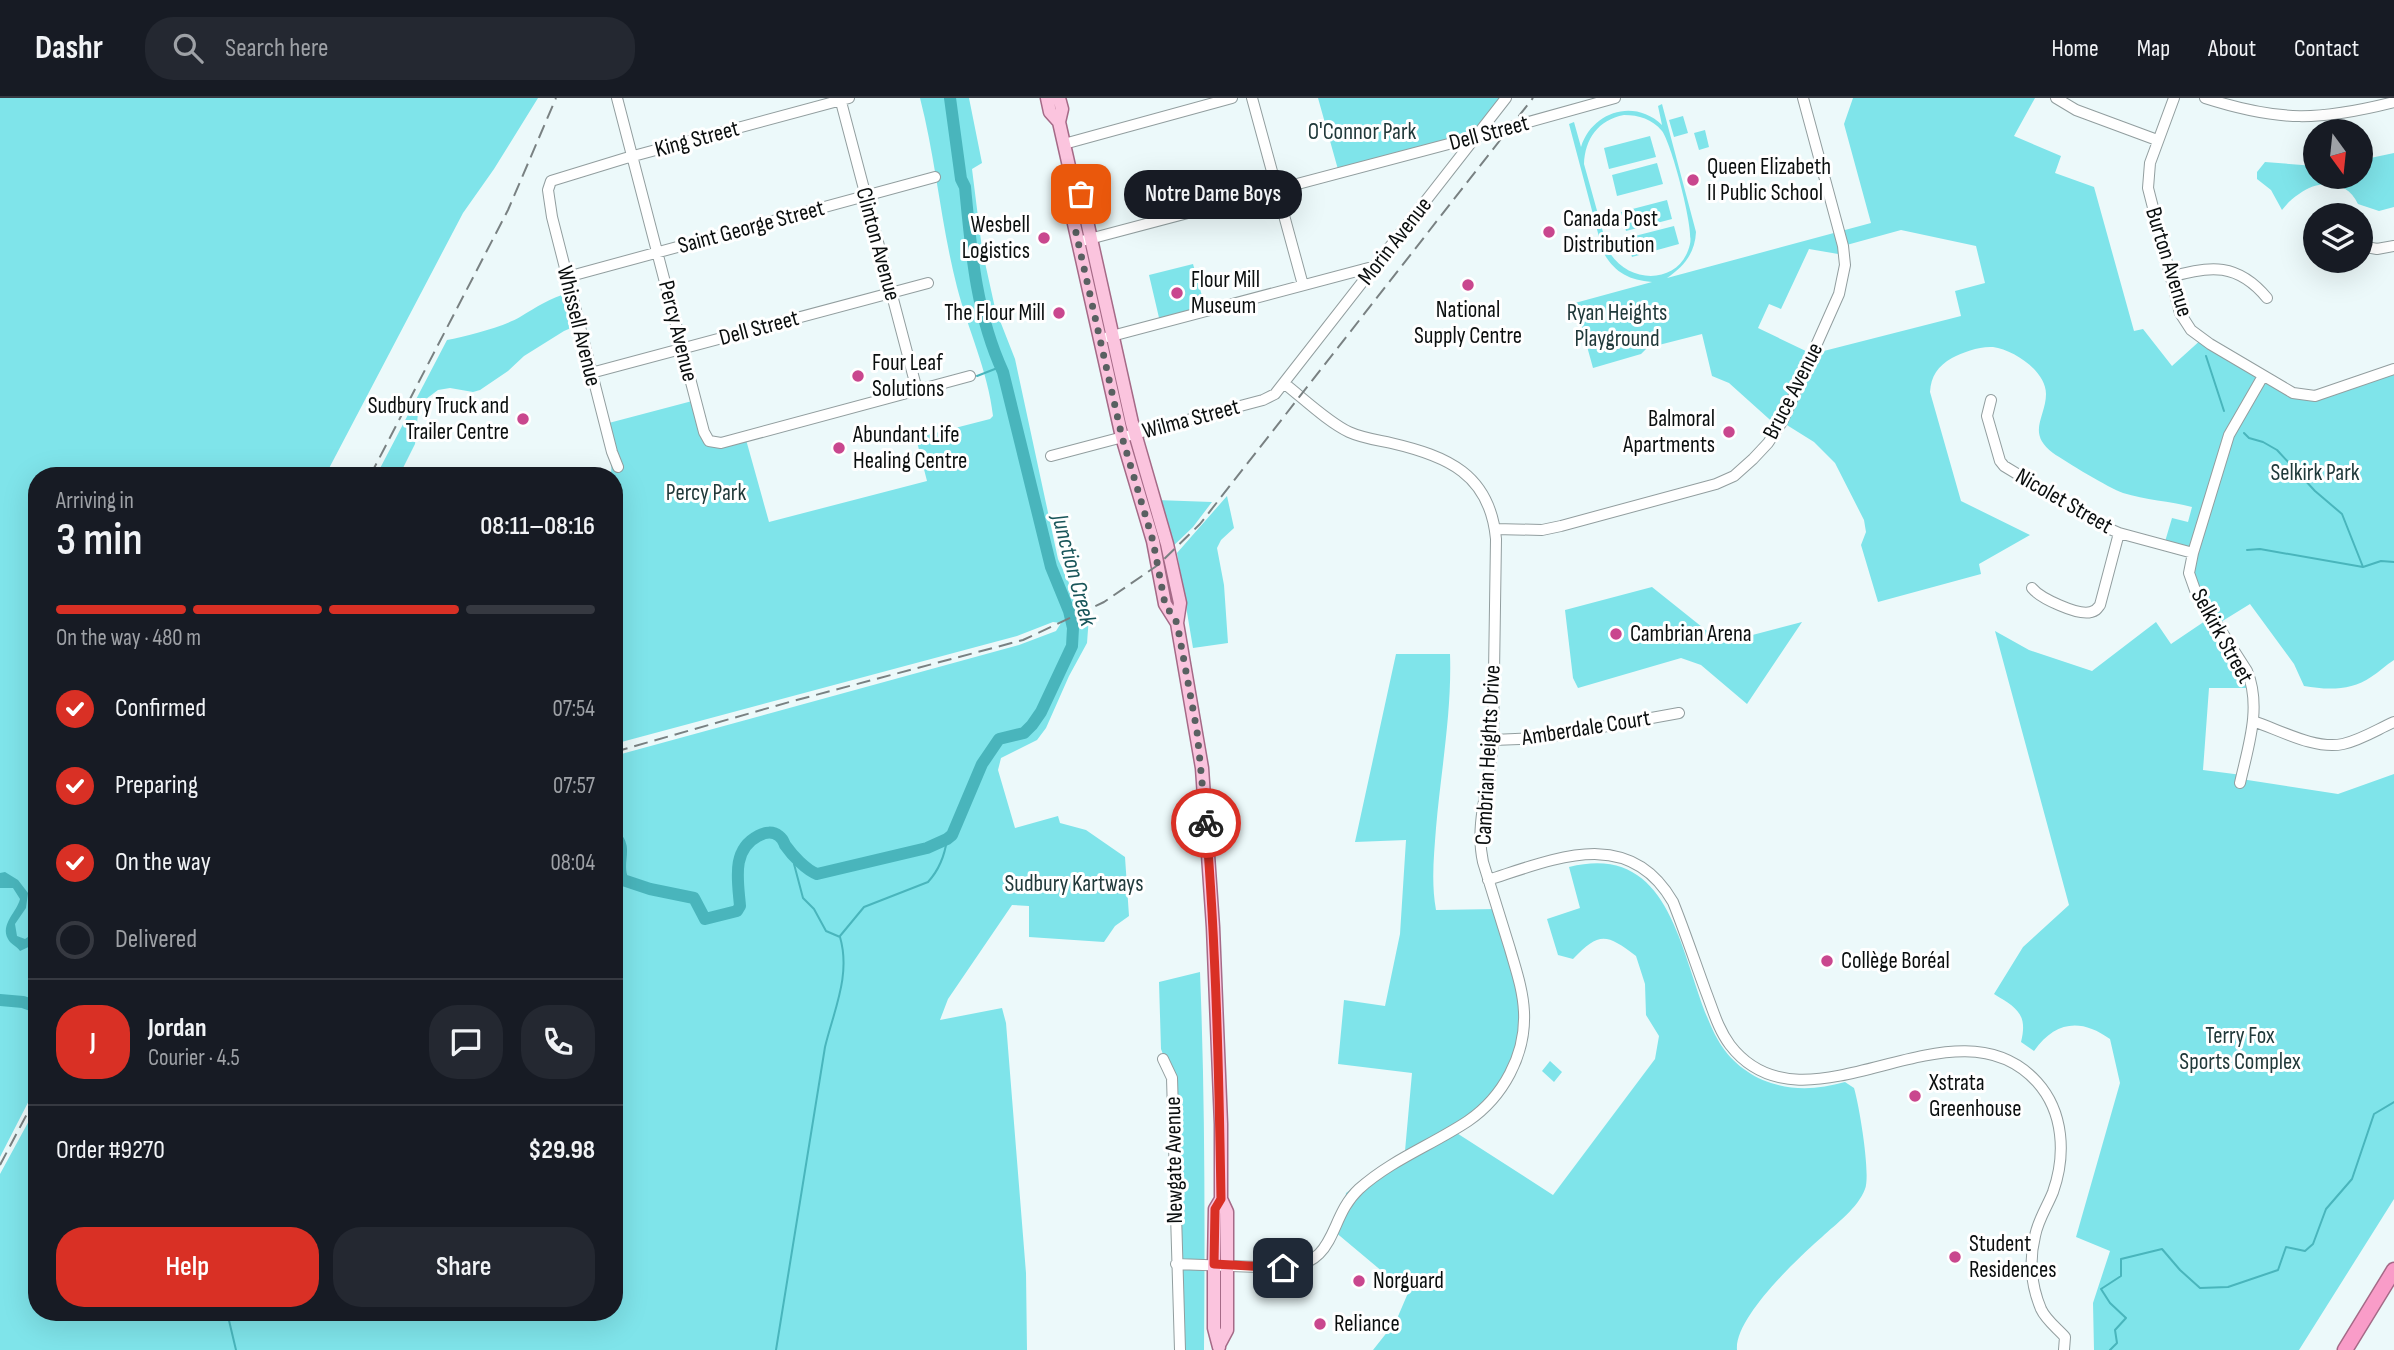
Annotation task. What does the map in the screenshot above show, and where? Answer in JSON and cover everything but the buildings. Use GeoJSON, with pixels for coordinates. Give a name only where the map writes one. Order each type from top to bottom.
{"type":"FeatureCollection","features":[{"type":"Feature","properties":{"kind":"highway"},"geometry":{"type":"LineString","coordinates":[[2345,1350],[2394,1270]]}},
{"type":"Feature","properties":{"kind":"main road"},"geometry":{"type":"LineString","coordinates":[[1047,98],[1050,112],[1059,122]]}},
{"type":"Feature","properties":{"kind":"main road"},"geometry":{"type":"LineString","coordinates":[[1059,98],[1062,109],[1059,122],[1073,184],[1081,194],[1091,239],[1122,437],[1153,541],[1165,604],[1177,623]]}},
{"type":"Feature","properties":{"kind":"main road"},"geometry":{"type":"LineString","coordinates":[[1073,184],[1068,197],[1078,242],[1164,532],[1180,603],[1177,623],[1199,743],[1211,881],[1221,1124],[1221,1199],[1215,1209],[1221,1264],[1214,1328],[1219,1347]]}},
{"type":"Feature","properties":{"kind":"street","name":"Percy Avenue"},"geometry":{"type":"LineString","coordinates":[[617,98],[704,432],[709,441],[721,443],[917,390]]}},
{"type":"Feature","properties":{"kind":"street"},"geometry":{"type":"LineString","coordinates":[[1064,144],[1232,98]]}},
{"type":"Feature","properties":{"kind":"street"},"geometry":{"type":"LineString","coordinates":[[1252,98],[1303,285]]}},
{"type":"Feature","properties":{"kind":"street","name":"Morin Avenue"},"geometry":{"type":"LineString","coordinates":[[1285,384],[1506,98]]}},
{"type":"Feature","properties":{"kind":"street","name":"Dell Street"},"geometry":{"type":"LineString","coordinates":[[1078,242],[1475,138],[1615,98]]}},
{"type":"Feature","properties":{"kind":"street","name":"Bruce Avenue"},"geometry":{"type":"LineString","coordinates":[[1495,529],[1550,529],[1716,484],[1734,476],[1775,433],[1839,294],[1844,276],[1843,246],[1803,98]]}},
{"type":"Feature","properties":{"kind":"street"},"geometry":{"type":"LineString","coordinates":[[2056,98],[2076,110],[2157,140]]}},
{"type":"Feature","properties":{"kind":"street","name":"Burton Avenue"},"geometry":{"type":"LineString","coordinates":[[2174,98],[2150,163],[2148,188],[2180,313],[2191,330],[2293,393],[2315,396],[2394,369]]}},
{"type":"Feature","properties":{"kind":"street"},"geometry":{"type":"LineString","coordinates":[[2205,98],[2256,113],[2289,117],[2333,115],[2394,102]]}},
{"type":"Feature","properties":{"kind":"street","name":"King Street"},"geometry":{"type":"LineString","coordinates":[[549,185],[555,178],[843,99]]}},
{"type":"Feature","properties":{"kind":"street","name":"Clinton Avenue"},"geometry":{"type":"LineString","coordinates":[[843,99],[917,390]]}},
{"type":"Feature","properties":{"kind":"street","name":"Saint George Street"},"geometry":{"type":"LineString","coordinates":[[567,277],[935,177]]}},
{"type":"Feature","properties":{"kind":"street","name":"Whissell Avenue"},"geometry":{"type":"LineString","coordinates":[[549,185],[552,217],[591,373],[618,467]]}},
{"type":"Feature","properties":{"kind":"street"},"geometry":{"type":"LineString","coordinates":[[2373,248],[2394,246]]}},
{"type":"Feature","properties":{"kind":"street"},"geometry":{"type":"LineString","coordinates":[[1107,337],[1376,266]]}},
{"type":"Feature","properties":{"kind":"street"},"geometry":{"type":"LineString","coordinates":[[2171,277],[2218,268],[2255,286],[2267,298]]}},
{"type":"Feature","properties":{"kind":"street","name":"Dell Street"},"geometry":{"type":"LineString","coordinates":[[591,373],[928,283]]}},
{"type":"Feature","properties":{"kind":"street"},"geometry":{"type":"LineString","coordinates":[[917,390],[970,376]]}},
{"type":"Feature","properties":{"kind":"street","name":"Selkirk Street"},"geometry":{"type":"LineString","coordinates":[[2241,783],[2253,721],[2253,694],[2247,671],[2192,584],[2189,573],[2230,435],[2263,376]]}},
{"type":"Feature","properties":{"kind":"street","name":"Cambrian Heights Drive"},"geometry":{"type":"LineString","coordinates":[[1221,1264],[1283,1268],[1299,1266],[1313,1260],[1328,1244],[1359,1189],[1399,1160],[1468,1121],[1496,1095],[1507,1080],[1521,1045],[1524,1013],[1521,989],[1481,854],[1480,832],[1492,764],[1493,740],[1495,529],[1487,504],[1478,487],[1465,472],[1454,465],[1423,451],[1349,432],[1285,384]]}},
{"type":"Feature","properties":{"kind":"street","name":"Wilma Street"},"geometry":{"type":"LineString","coordinates":[[1051,456],[1263,400],[1275,394],[1285,384]]}},
{"type":"Feature","properties":{"kind":"street","name":"Nicolet Street"},"geometry":{"type":"LineString","coordinates":[[1991,400],[1987,416],[2004,466],[2103,526],[2119,533],[2193,553]]}},
{"type":"Feature","properties":{"kind":"street"},"geometry":{"type":"LineString","coordinates":[[2032,588],[2047,600],[2086,613],[2092,612],[2100,605],[2119,533]]}},
{"type":"Feature","properties":{"kind":"street","name":"Amberdale Court"},"geometry":{"type":"LineString","coordinates":[[1493,740],[1541,738],[1679,713]]}},
{"type":"Feature","properties":{"kind":"street"},"geometry":{"type":"LineString","coordinates":[[2253,721],[2317,743],[2334,745],[2347,743],[2394,722]]}},
{"type":"Feature","properties":{"kind":"street"},"geometry":{"type":"LineString","coordinates":[[1488,880],[1560,857],[1593,853],[1629,861],[1649,872],[1673,902],[1723,1035],[1747,1061],[1770,1074],[1794,1080],[1818,1081],[1897,1061],[1970,1052],[1996,1056],[2035,1079],[2054,1110],[2059,1125],[2061,1156],[2053,1190],[2035,1234],[2032,1272],[2041,1309],[2065,1337],[2064,1350]]}},
{"type":"Feature","properties":{"kind":"street","name":"Newgate Avenue"},"geometry":{"type":"LineString","coordinates":[[1163,1059],[1172,1078],[1180,1350]]}},
{"type":"Feature","properties":{"kind":"street"},"geometry":{"type":"LineString","coordinates":[[1176,1264],[1221,1264]]}},
{"type":"Feature","properties":{"kind":"green space"},"geometry":{"type":"Polygon","coordinates":[[[0,98],[538,98],[463,213],[330,467],[28,467],[28,1103],[0,1157],[0,98]]]}},
{"type":"Feature","properties":{"kind":"green space"},"geometry":{"type":"Polygon","coordinates":[[[920,98],[969,98],[982,163],[972,169],[982,249],[995,308],[1015,359],[1058,559],[1080,607],[1080,614],[1089,616],[1087,643],[1046,728],[1037,740],[1001,758],[998,770],[1015,828],[1058,816],[1060,823],[1086,830],[1125,857],[1129,916],[1115,926],[1104,942],[1029,937],[1029,906],[1012,905],[948,999],[940,1020],[1002,1008],[1006,1023],[1026,1273],[1027,1350],[0,1350],[0,1174],[28,1123],[28,1321],[623,1321],[623,754],[1019,645],[1056,631],[1061,623],[1053,622],[1017,636],[623,742],[623,467],[611,467],[612,452],[605,424],[696,400],[710,441],[745,436],[769,522],[927,481],[916,438],[993,416],[987,383],[951,264],[920,98]]]}},
{"type":"Feature","properties":{"kind":"green space","name":"O'Connor Park"},"geometry":{"type":"Polygon","coordinates":[[[1318,98],[1505,98],[1474,137],[1339,173],[1318,98]]]}},
{"type":"Feature","properties":{"kind":"green space"},"geometry":{"type":"Polygon","coordinates":[[[1853,98],[2035,98],[2014,136],[2061,156],[2055,173],[2094,187],[2134,331],[2143,329],[2172,366],[2203,338],[2303,394],[2394,369],[2394,660],[2355,685],[2330,689],[2304,686],[2294,664],[2250,604],[2216,625],[2251,688],[2209,688],[2203,770],[2242,775],[2241,779],[2338,794],[2394,774],[2394,1199],[2299,1350],[2094,1350],[2093,1303],[2110,1251],[2076,1237],[2120,1083],[2110,1039],[2089,1028],[2069,1026],[2051,1034],[2034,1051],[2021,1042],[2023,1025],[2019,1013],[1994,994],[2023,947],[2069,905],[1995,631],[2029,650],[2092,671],[2156,622],[2171,644],[2211,617],[2194,590],[2192,552],[2164,545],[2172,518],[2188,522],[2192,507],[2123,493],[2053,453],[2045,446],[2039,432],[2046,394],[2041,377],[2027,363],[2010,352],[1993,347],[1972,350],[1952,358],[1939,368],[1930,392],[1961,501],[2030,535],[1979,564],[1981,574],[1878,602],[1861,545],[1866,532],[1864,520],[1835,463],[1814,442],[1782,422],[1778,427],[1729,383],[1712,376],[1702,334],[1647,348],[1641,354],[1593,368],[1575,303],[1652,282],[1623,274],[1603,252],[1569,124],[1574,122],[1581,147],[1594,125],[1615,113],[1639,112],[1662,125],[1658,106],[1662,104],[1696,232],[1687,259],[1667,278],[1871,223],[1844,124],[1853,98]],[[1624,115],[1607,121],[1595,132],[1587,146],[1584,164],[1608,250],[1617,262],[1628,270],[1653,276],[1676,267],[1685,258],[1690,244],[1689,222],[1671,152],[1662,131],[1645,118],[1624,115]],[[1901,230],[1843,246],[1844,255],[1809,249],[1781,309],[1769,304],[1758,328],[1812,354],[1961,316],[1955,291],[1985,283],[1976,246],[1901,230]]]}},
{"type":"Feature","properties":{"kind":"green space"},"geometry":{"type":"Polygon","coordinates":[[[1683,116],[1688,133],[1674,137],[1669,120],[1683,116]]]}},
{"type":"Feature","properties":{"kind":"green space"},"geometry":{"type":"Polygon","coordinates":[[[1705,130],[1709,147],[1699,150],[1694,133],[1705,130]]]}},
{"type":"Feature","properties":{"kind":"green space"},"geometry":{"type":"Polygon","coordinates":[[[1650,136],[1656,157],[1609,169],[1604,148],[1650,136]]]}},
{"type":"Feature","properties":{"kind":"green space"},"geometry":{"type":"Polygon","coordinates":[[[2394,153],[2394,207],[2379,211],[2373,209],[2373,203],[2357,203],[2345,189],[2373,189],[2373,157],[2394,153]]]}},
{"type":"Feature","properties":{"kind":"green space"},"geometry":{"type":"Polygon","coordinates":[[[2265,162],[2303,165],[2303,189],[2307,189],[2294,197],[2282,210],[2271,190],[2257,179],[2257,172],[2265,162]]]}},
{"type":"Feature","properties":{"kind":"green space"},"geometry":{"type":"Polygon","coordinates":[[[1657,163],[1663,184],[1617,196],[1612,175],[1657,163]]]}},
{"type":"Feature","properties":{"kind":"green space"},"geometry":{"type":"Polygon","coordinates":[[[1667,200],[1672,219],[1626,231],[1621,212],[1667,200]]]}},
{"type":"Feature","properties":{"kind":"green space"},"geometry":{"type":"Polygon","coordinates":[[[1674,226],[1679,244],[1632,257],[1627,238],[1674,226]]]}},
{"type":"Feature","properties":{"kind":"green space","name":"Flour Mill Museum"},"geometry":{"type":"Polygon","coordinates":[[[1193,264],[1206,310],[1160,322],[1149,275],[1193,264]]]}},
{"type":"Feature","properties":{"kind":"green space"},"geometry":{"type":"Polygon","coordinates":[[[570,292],[578,325],[524,356],[480,390],[438,390],[426,399],[418,413],[415,444],[404,467],[381,467],[447,340],[504,324],[570,292]]]}},
{"type":"Feature","properties":{"kind":"green space"},"geometry":{"type":"Polygon","coordinates":[[[1227,496],[1234,528],[1221,540],[1217,548],[1224,585],[1228,643],[1193,648],[1177,553],[1227,496]]]}},
{"type":"Feature","properties":{"kind":"green space"},"geometry":{"type":"Polygon","coordinates":[[[1156,500],[1212,502],[1193,527],[1169,550],[1156,500]]]}},
{"type":"Feature","properties":{"kind":"green space"},"geometry":{"type":"Polygon","coordinates":[[[1652,587],[1722,643],[1802,622],[1747,704],[1701,665],[1681,658],[1578,688],[1573,678],[1565,610],[1652,587]]]}},
{"type":"Feature","properties":{"kind":"green space"},"geometry":{"type":"Polygon","coordinates":[[[1396,654],[1450,654],[1448,719],[1434,858],[1436,910],[1497,909],[1521,989],[1520,1045],[1496,1095],[1452,1130],[1553,1195],[1655,1059],[1659,1036],[1646,1015],[1645,984],[1636,956],[1617,943],[1603,939],[1590,944],[1573,959],[1558,955],[1547,919],[1580,908],[1569,867],[1606,864],[1634,873],[1655,892],[1671,918],[1718,1040],[1740,1066],[1763,1080],[1780,1086],[1808,1088],[1845,1082],[1854,1088],[1865,1155],[1866,1181],[1862,1196],[1840,1221],[1769,1289],[1746,1322],[1737,1350],[1373,1350],[1396,1321],[1408,1293],[1334,1231],[1344,1210],[1346,1193],[1405,1151],[1412,1073],[1338,1064],[1344,1000],[1385,1006],[1400,934],[1406,840],[1355,842],[1396,654]]]}},
{"type":"Feature","properties":{"kind":"green space"},"geometry":{"type":"Polygon","coordinates":[[[1200,972],[1204,1350],[1180,1350],[1172,1078],[1161,1049],[1159,982],[1200,972]]]}},
{"type":"Feature","properties":{"kind":"green space"},"geometry":{"type":"Polygon","coordinates":[[[1550,1061],[1562,1072],[1554,1082],[1542,1071],[1550,1061]]]}},
{"type":"Feature","properties":{"kind":"shaded area"},"geometry":{"type":"Polygon","coordinates":[[[5,872],[18,880],[28,893],[26,908],[15,924],[17,936],[25,939],[28,937],[28,947],[20,951],[9,941],[6,928],[20,899],[13,888],[0,888],[0,873],[5,872]]]}},
{"type":"Feature","properties":{"kind":"waterway","name":"Junction Creek"},"geometry":{"type":"LineString","coordinates":[[623,880],[694,898],[705,919],[737,911],[740,906],[740,858],[749,842],[763,834],[777,834],[800,862],[817,874],[927,848],[947,839],[952,835],[982,764],[999,739],[1024,733],[1032,725],[1041,712],[1072,646],[1073,628],[1069,611],[1051,567],[1003,372],[981,305],[950,98]]}},
{"type":"Feature","properties":{"kind":"waterway"},"geometry":{"type":"LineString","coordinates":[[2206,356],[2224,411]]}},
{"type":"Feature","properties":{"kind":"waterway"},"geometry":{"type":"LineString","coordinates":[[977,376],[1000,367]]}},
{"type":"Feature","properties":{"kind":"waterway"},"geometry":{"type":"LineString","coordinates":[[2244,433],[2249,438],[2277,450],[2315,491],[2342,514],[2363,567]]}},
{"type":"Feature","properties":{"kind":"waterway"},"geometry":{"type":"LineString","coordinates":[[2247,550],[2260,549],[2363,567],[2381,561],[2394,562]]}},
{"type":"Feature","properties":{"kind":"waterway"},"geometry":{"type":"LineString","coordinates":[[840,936],[864,907],[928,882],[941,862],[947,839]]}},
{"type":"Feature","properties":{"kind":"waterway"},"geometry":{"type":"LineString","coordinates":[[776,1350],[825,1047],[840,992],[844,965],[840,937],[826,931],[814,909],[803,898],[794,864],[795,855]]}},
{"type":"Feature","properties":{"kind":"waterway","name":"Junction Creek"},"geometry":{"type":"LineString","coordinates":[[0,1000],[28,1004]]}},
{"type":"Feature","properties":{"kind":"waterway"},"geometry":{"type":"LineString","coordinates":[[2110,1350],[2117,1343],[2115,1330],[2126,1318],[2110,1303],[2101,1289],[2121,1276],[2121,1259],[2162,1249],[2200,1288],[2228,1287],[2278,1270],[2286,1247],[2305,1251],[2313,1244],[2326,1209],[2352,1179],[2374,1114],[2394,1102]]}},
{"type":"Feature","properties":{"kind":"waterway"},"geometry":{"type":"LineString","coordinates":[[229,1321],[236,1350]]}},
{"type":"Feature","properties":{"kind":"railway"},"geometry":{"type":"LineString","coordinates":[[375,467],[508,210],[556,98]]}},
{"type":"Feature","properties":{"kind":"railway"},"geometry":{"type":"LineString","coordinates":[[623,749],[1023,640],[1104,602],[1158,565],[1200,524],[1533,98]]}},
{"type":"Feature","properties":{"kind":"railway"},"geometry":{"type":"LineString","coordinates":[[0,1165],[28,1112]]}},
{"type":"Feature","properties":{"kind":"way so far"},"geometry":{"type":"LineString","coordinates":[[1081,194],[1073,184],[1068,197],[1122,437],[1153,541],[1165,604],[1177,623],[1197,731],[1206,823]]}},
{"type":"Feature","properties":{"kind":"place","name":"Queen Elizabeth II Public School"},"geometry":{"type":"Point","coordinates":[1693,180]}},
{"type":"Feature","properties":{"kind":"place","name":"Notre Dame Boys"},"geometry":{"type":"Point","coordinates":[1081,194]}},
{"type":"Feature","properties":{"kind":"place","name":"Canada Post Distribution"},"geometry":{"type":"Point","coordinates":[1549,232]}},
{"type":"Feature","properties":{"kind":"place","name":"Wesbell Logistics"},"geometry":{"type":"Point","coordinates":[1044,238]}},
{"type":"Feature","properties":{"kind":"place","name":"National Supply Centre"},"geometry":{"type":"Point","coordinates":[1468,285]}},
{"type":"Feature","properties":{"kind":"place","name":"Flour Mill Museum"},"geometry":{"type":"Point","coordinates":[1177,293]}},
{"type":"Feature","properties":{"kind":"place","name":"The Flour Mill"},"geometry":{"type":"Point","coordinates":[1059,313]}},
{"type":"Feature","properties":{"kind":"place","name":"Four Leaf Solutions"},"geometry":{"type":"Point","coordinates":[858,376]}},
{"type":"Feature","properties":{"kind":"place","name":"Sudbury Truck and Trailer Centre"},"geometry":{"type":"Point","coordinates":[523,419]}},
{"type":"Feature","properties":{"kind":"place","name":"Balmoral Apartments"},"geometry":{"type":"Point","coordinates":[1729,432]}},
{"type":"Feature","properties":{"kind":"place","name":"Abundant Life Healing Centre"},"geometry":{"type":"Point","coordinates":[839,448]}},
{"type":"Feature","properties":{"kind":"place","name":"Cambrian Arena"},"geometry":{"type":"Point","coordinates":[1616,634]}},
{"type":"Feature","properties":{"kind":"place","name":"Collège Boréal"},"geometry":{"type":"Point","coordinates":[1827,961]}},
{"type":"Feature","properties":{"kind":"place","name":"Xstrata Greenhouse"},"geometry":{"type":"Point","coordinates":[1915,1096]}},
{"type":"Feature","properties":{"kind":"place","name":"Student Residences"},"geometry":{"type":"Point","coordinates":[1955,1257]}},
{"type":"Feature","properties":{"kind":"place","name":"Norguard"},"geometry":{"type":"Point","coordinates":[1359,1281]}},
{"type":"Feature","properties":{"kind":"place","name":"Reliance"},"geometry":{"type":"Point","coordinates":[1320,1324]}},
{"type":"Feature","properties":{"kind":"route"},"geometry":{"type":"LineString","coordinates":[[1206,823],[1211,881],[1221,1124],[1221,1199],[1215,1209],[1214,1264],[1283,1268]]}},
{"type":"Feature","properties":{"kind":"park label","name":"Ryan Heights Playground"},"geometry":{"type":"Point","coordinates":[1617,326]}},
{"type":"Feature","properties":{"kind":"park label","name":"Selkirk Park"},"geometry":{"type":"Point","coordinates":[2315,473]}},
{"type":"Feature","properties":{"kind":"park label","name":"Percy Park"},"geometry":{"type":"Point","coordinates":[706,493]}},
{"type":"Feature","properties":{"kind":"park label","name":"Sudbury Kartways"},"geometry":{"type":"Point","coordinates":[1074,884]}},
{"type":"Feature","properties":{"kind":"park label","name":"Terry Fox Sports Complex"},"geometry":{"type":"Point","coordinates":[2240,1049]}}]}
